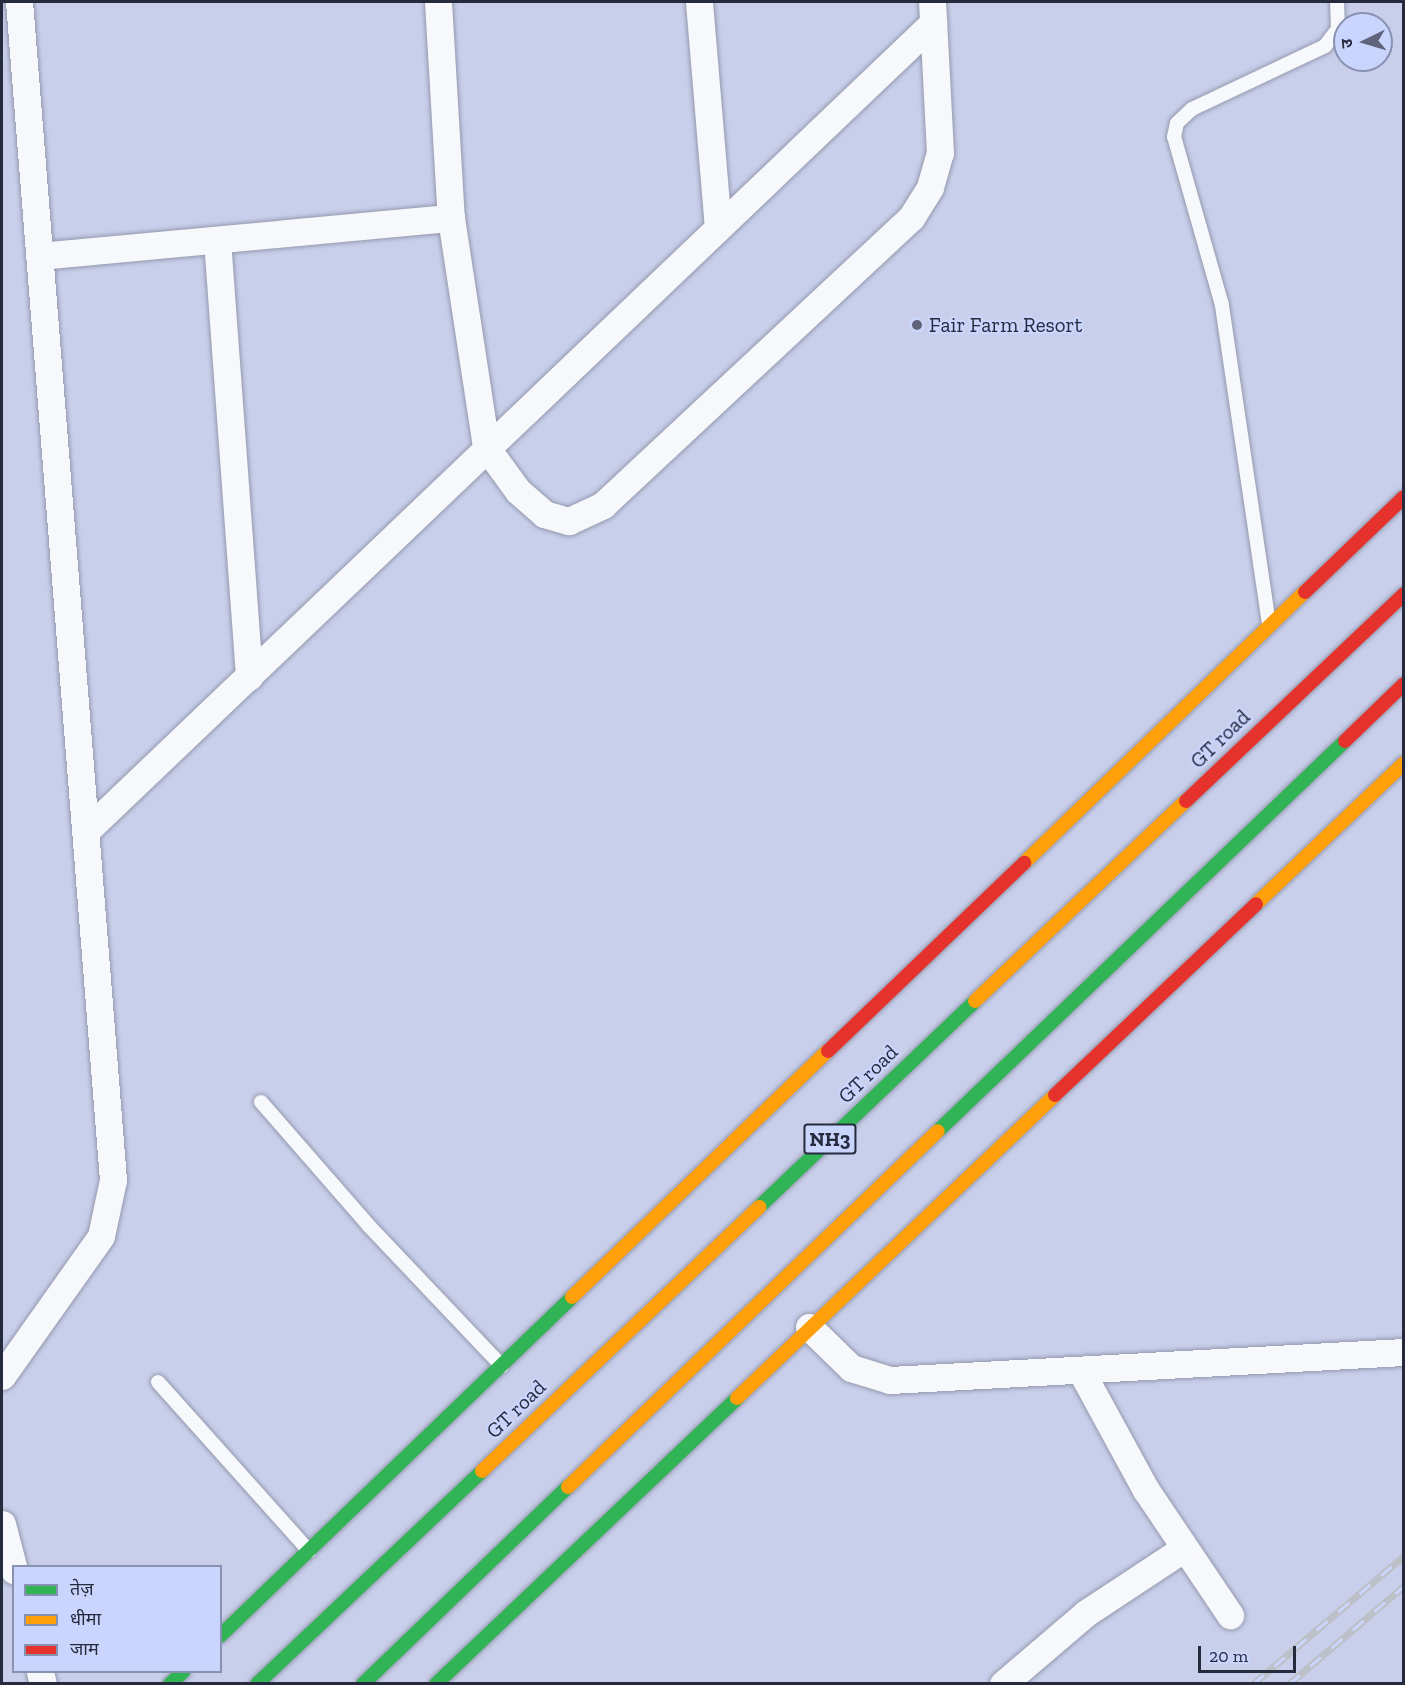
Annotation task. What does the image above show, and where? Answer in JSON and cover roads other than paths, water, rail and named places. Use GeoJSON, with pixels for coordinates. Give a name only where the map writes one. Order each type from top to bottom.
{"type":"FeatureCollection","features":[{"type":"Feature","properties":{"kind":"main road"},"geometry":{"type":"LineString","coordinates":[[222,1633],[1404,497]]}},
{"type":"Feature","properties":{"kind":"main road","name":"GT road"},"geometry":{"type":"LineString","coordinates":[[257,1683],[1404,594]]}},
{"type":"Feature","properties":{"kind":"main road"},"geometry":{"type":"LineString","coordinates":[[363,1683],[1404,684]]}},
{"type":"Feature","properties":{"kind":"main road"},"geometry":{"type":"LineString","coordinates":[[435,1683],[1404,763]]}},
{"type":"Feature","properties":{"kind":"street"},"geometry":{"type":"LineString","coordinates":[[2,1376],[101,1236],[109,1212],[113,1180],[39,256],[12,61],[19,2]]}},
{"type":"Feature","properties":{"kind":"street"},"geometry":{"type":"LineString","coordinates":[[438,2],[451,218],[486,447],[518,491],[544,514],[568,521],[584,517],[603,505],[911,218],[930,187],[940,153],[932,12]]}},
{"type":"Feature","properties":{"kind":"street"},"geometry":{"type":"LineString","coordinates":[[699,2],[718,225]]}},
{"type":"Feature","properties":{"kind":"street"},"geometry":{"type":"LineString","coordinates":[[86,831],[718,225],[932,12]]}},
{"type":"Feature","properties":{"kind":"street"},"geometry":{"type":"LineString","coordinates":[[39,256],[451,218]]}},
{"type":"Feature","properties":{"kind":"street"},"geometry":{"type":"LineString","coordinates":[[217,240],[249,677]]}},
{"type":"Feature","properties":{"kind":"street"},"geometry":{"type":"LineString","coordinates":[[809,1327],[851,1368],[875,1378],[1081,1371],[1404,1352]]}},
{"type":"Feature","properties":{"kind":"street"},"geometry":{"type":"LineString","coordinates":[[1081,1371],[1183,1548],[1230,1615]]}},
{"type":"Feature","properties":{"kind":"street"},"geometry":{"type":"LineString","coordinates":[[2,1524],[13,1565]]}},
{"type":"Feature","properties":{"kind":"street"},"geometry":{"type":"LineString","coordinates":[[1003,1683],[1086,1613],[1183,1548]]}},
{"type":"Feature","properties":{"kind":"lane"},"geometry":{"type":"LineString","coordinates":[[1270,626],[1222,305],[1174,137],[1177,123],[1192,109],[1334,38],[1338,29],[1337,2]]}},
{"type":"Feature","properties":{"kind":"lane"},"geometry":{"type":"LineString","coordinates":[[261,1102],[369,1226],[502,1366]]}},
{"type":"Feature","properties":{"kind":"lane"},"geometry":{"type":"LineString","coordinates":[[158,1382],[309,1551]]}},
{"type":"Feature","properties":{"kind":"railway"},"geometry":{"type":"LineString","coordinates":[[1253,1684],[1404,1556]]}},
{"type":"Feature","properties":{"kind":"railway"},"geometry":{"type":"LineString","coordinates":[[1289,1684],[1404,1586]]}},
{"type":"Feature","properties":{"kind":"place","name":"Fair Farm Resort"},"geometry":{"type":"Point","coordinates":[917,325]}}]}
